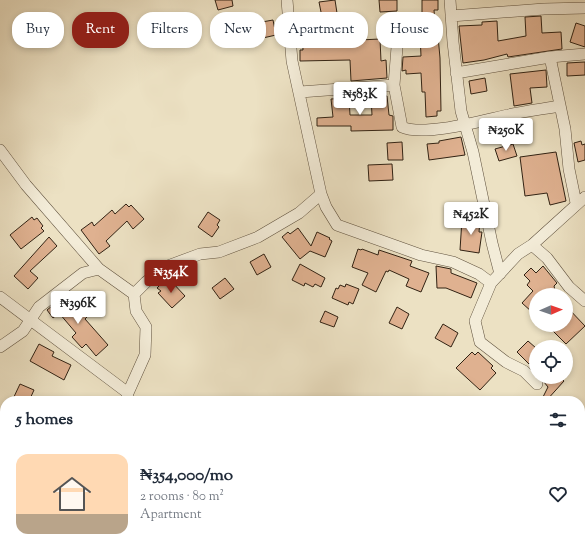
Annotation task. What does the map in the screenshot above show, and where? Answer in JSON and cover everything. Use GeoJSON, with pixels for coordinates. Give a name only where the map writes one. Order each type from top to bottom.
{"type":"FeatureCollection","features":[{"type":"Feature","properties":{"kind":"street"},"geometry":{"type":"LineString","coordinates":[[287,0],[292,61],[300,92],[321,194],[326,207],[337,224],[421,255],[453,262],[479,274],[491,283]]}},
{"type":"Feature","properties":{"kind":"street"},"geometry":{"type":"LineString","coordinates":[[450,0],[456,73],[461,111],[473,152],[500,274]]}},
{"type":"Feature","properties":{"kind":"street"},"geometry":{"type":"LineString","coordinates":[[451,16],[544,4],[585,8]]}},
{"type":"Feature","properties":{"kind":"street"},"geometry":{"type":"LineString","coordinates":[[397,48],[394,85],[402,127],[409,130],[423,130],[466,125],[510,114],[560,106]]}},
{"type":"Feature","properties":{"kind":"street"},"geometry":{"type":"LineString","coordinates":[[456,73],[550,57],[585,54]]}},
{"type":"Feature","properties":{"kind":"street"},"geometry":{"type":"LineString","coordinates":[[529,376],[524,371],[501,358],[480,342],[475,321],[491,283],[518,254],[532,245],[581,200],[569,169],[565,129],[550,57]]}},
{"type":"Feature","properties":{"kind":"street"},"geometry":{"type":"LineString","coordinates":[[300,92],[394,85]]}},
{"type":"Feature","properties":{"kind":"street"},"geometry":{"type":"LineString","coordinates":[[0,150],[26,185],[99,269],[134,294],[136,311],[146,328],[145,355],[127,396]]}},
{"type":"Feature","properties":{"kind":"street"},"geometry":{"type":"LineString","coordinates":[[134,294],[164,267],[200,254],[220,252],[258,237],[300,212],[321,194]]}},
{"type":"Feature","properties":{"kind":"street"},"geometry":{"type":"LineString","coordinates":[[532,245],[547,258],[569,287],[585,301]]}},
{"type":"Feature","properties":{"kind":"street"},"geometry":{"type":"LineString","coordinates":[[0,347],[23,331],[39,307],[83,273],[99,269]]}},
{"type":"Feature","properties":{"kind":"street"},"geometry":{"type":"LineString","coordinates":[[0,297],[126,396]]}},
{"type":"Feature","properties":{"kind":"building"},"geometry":{"type":"Polygon","coordinates":[[[215,0],[232,0],[233,6],[218,10],[215,0]]]}},
{"type":"Feature","properties":{"kind":"building"},"geometry":{"type":"Polygon","coordinates":[[[335,0],[337,12],[321,12],[319,2],[335,0]]]}},
{"type":"Feature","properties":{"kind":"building"},"geometry":{"type":"Polygon","coordinates":[[[379,0],[397,0],[397,11],[380,12],[379,0]]]}},
{"type":"Feature","properties":{"kind":"building"},"geometry":{"type":"Polygon","coordinates":[[[422,0],[438,0],[438,10],[434,10],[434,12],[422,12],[422,0]]]}},
{"type":"Feature","properties":{"kind":"building"},"geometry":{"type":"Polygon","coordinates":[[[541,16],[542,33],[561,32],[562,49],[508,57],[507,54],[484,60],[463,63],[459,26],[482,25],[482,22],[497,21],[498,41],[526,36],[525,17],[541,16]]]}},
{"type":"Feature","properties":{"kind":"building"},"geometry":{"type":"Polygon","coordinates":[[[273,20],[274,35],[266,37],[266,21],[273,20]]]}},
{"type":"Feature","properties":{"kind":"building"},"geometry":{"type":"Polygon","coordinates":[[[576,23],[585,26],[585,47],[570,42],[576,23]]]}},
{"type":"Feature","properties":{"kind":"building"},"geometry":{"type":"Polygon","coordinates":[[[376,39],[376,48],[380,48],[381,61],[386,60],[387,78],[351,81],[350,60],[300,61],[300,50],[303,50],[303,48],[368,48],[368,40],[376,39]]]}},
{"type":"Feature","properties":{"kind":"building"},"geometry":{"type":"Polygon","coordinates":[[[421,48],[439,48],[441,111],[437,111],[437,116],[426,117],[425,92],[422,92],[421,73],[406,74],[406,70],[402,71],[403,57],[421,56],[421,48]]]}},
{"type":"Feature","properties":{"kind":"building"},"geometry":{"type":"Polygon","coordinates":[[[585,62],[585,75],[567,76],[567,63],[585,62]]]}},
{"type":"Feature","properties":{"kind":"building"},"geometry":{"type":"Polygon","coordinates":[[[546,70],[547,87],[530,88],[532,103],[514,106],[510,74],[546,70]]]}},
{"type":"Feature","properties":{"kind":"building"},"geometry":{"type":"Polygon","coordinates":[[[485,78],[487,91],[471,94],[469,81],[485,78]]]}},
{"type":"Feature","properties":{"kind":"building"},"geometry":{"type":"Polygon","coordinates":[[[387,96],[389,115],[393,116],[393,130],[351,131],[351,126],[317,126],[317,118],[333,117],[331,99],[349,98],[350,115],[372,115],[371,97],[387,96]]]}},
{"type":"Feature","properties":{"kind":"building"},"geometry":{"type":"Polygon","coordinates":[[[461,137],[465,155],[429,160],[427,144],[439,143],[439,141],[461,137]]]}},
{"type":"Feature","properties":{"kind":"building"},"geometry":{"type":"Polygon","coordinates":[[[581,141],[582,145],[585,144],[585,160],[578,162],[574,143],[581,141]]]}},
{"type":"Feature","properties":{"kind":"building"},"geometry":{"type":"Polygon","coordinates":[[[402,142],[403,160],[388,160],[387,143],[402,142]]]}},
{"type":"Feature","properties":{"kind":"building"},"geometry":{"type":"Polygon","coordinates":[[[513,144],[517,156],[499,161],[495,149],[513,144]]]}},
{"type":"Feature","properties":{"kind":"building"},"geometry":{"type":"Polygon","coordinates":[[[556,152],[566,201],[550,205],[547,193],[525,196],[520,157],[556,152]]]}},
{"type":"Feature","properties":{"kind":"building"},"geometry":{"type":"Polygon","coordinates":[[[392,164],[393,180],[369,181],[368,165],[392,164]]]}},
{"type":"Feature","properties":{"kind":"building"},"geometry":{"type":"Polygon","coordinates":[[[126,204],[129,207],[131,205],[144,219],[133,229],[127,221],[106,241],[110,246],[99,254],[81,230],[92,222],[94,226],[112,210],[115,214],[126,204]]]}},
{"type":"Feature","properties":{"kind":"building"},"geometry":{"type":"Polygon","coordinates":[[[208,212],[220,220],[217,225],[219,227],[212,237],[198,227],[208,212]]]}},
{"type":"Feature","properties":{"kind":"building"},"geometry":{"type":"Polygon","coordinates":[[[32,217],[34,220],[37,218],[43,226],[41,228],[44,231],[21,249],[10,235],[32,217]]]}},
{"type":"Feature","properties":{"kind":"building"},"geometry":{"type":"Polygon","coordinates":[[[462,219],[480,220],[479,232],[482,232],[479,253],[460,250],[462,219]]]}},
{"type":"Feature","properties":{"kind":"building"},"geometry":{"type":"Polygon","coordinates":[[[298,228],[311,246],[317,232],[330,238],[329,239],[332,241],[325,257],[310,251],[300,259],[282,237],[288,232],[290,234],[298,228]]]}},
{"type":"Feature","properties":{"kind":"building"},"geometry":{"type":"Polygon","coordinates":[[[49,237],[57,246],[30,271],[38,278],[28,289],[14,276],[49,237]]]}},
{"type":"Feature","properties":{"kind":"building"},"geometry":{"type":"Polygon","coordinates":[[[358,249],[378,255],[379,250],[412,261],[410,266],[429,273],[421,292],[406,286],[409,279],[389,270],[388,272],[386,271],[376,292],[362,285],[368,273],[352,267],[358,249]]]}},
{"type":"Feature","properties":{"kind":"building"},"geometry":{"type":"Polygon","coordinates":[[[264,254],[271,267],[257,275],[250,262],[264,254]]]}},
{"type":"Feature","properties":{"kind":"building"},"geometry":{"type":"Polygon","coordinates":[[[300,264],[325,278],[321,287],[315,284],[313,287],[305,283],[304,286],[292,280],[300,264]]]}},
{"type":"Feature","properties":{"kind":"building"},"geometry":{"type":"Polygon","coordinates":[[[436,266],[451,269],[451,273],[477,283],[471,298],[446,288],[437,288],[436,266]]]}},
{"type":"Feature","properties":{"kind":"building"},"geometry":{"type":"Polygon","coordinates":[[[543,266],[557,283],[554,286],[554,288],[530,288],[527,285],[530,281],[524,275],[531,268],[536,273],[543,266]]]}},
{"type":"Feature","properties":{"kind":"building"},"geometry":{"type":"Polygon","coordinates":[[[225,278],[234,289],[220,299],[212,288],[225,278]]]}},
{"type":"Feature","properties":{"kind":"building"},"geometry":{"type":"Polygon","coordinates":[[[171,281],[185,296],[172,308],[158,293],[161,291],[157,288],[163,282],[166,285],[171,281]]]}},
{"type":"Feature","properties":{"kind":"building"},"geometry":{"type":"Polygon","coordinates":[[[346,284],[359,289],[353,304],[349,302],[348,305],[332,298],[336,288],[338,289],[340,285],[345,287],[346,284]]]}},
{"type":"Feature","properties":{"kind":"building"},"geometry":{"type":"Polygon","coordinates":[[[67,294],[87,317],[85,319],[108,345],[96,356],[86,344],[82,348],[72,337],[76,333],[59,313],[53,318],[47,310],[67,294]]]}},
{"type":"Feature","properties":{"kind":"building"},"geometry":{"type":"Polygon","coordinates":[[[529,295],[529,309],[522,303],[529,295]]]}},
{"type":"Feature","properties":{"kind":"building"},"geometry":{"type":"Polygon","coordinates":[[[397,307],[409,314],[402,329],[389,323],[397,307]]]}},
{"type":"Feature","properties":{"kind":"building"},"geometry":{"type":"Polygon","coordinates":[[[325,311],[338,317],[334,327],[320,322],[325,311]]]}},
{"type":"Feature","properties":{"kind":"building"},"geometry":{"type":"Polygon","coordinates":[[[573,313],[585,326],[570,340],[562,340],[554,332],[573,332],[573,313]]]}},
{"type":"Feature","properties":{"kind":"building"},"geometry":{"type":"Polygon","coordinates":[[[443,324],[458,333],[451,347],[435,338],[443,324]]]}},
{"type":"Feature","properties":{"kind":"building"},"geometry":{"type":"Polygon","coordinates":[[[528,341],[529,342],[529,364],[517,352],[528,341]]]}},
{"type":"Feature","properties":{"kind":"building"},"geometry":{"type":"Polygon","coordinates":[[[39,344],[54,352],[52,356],[71,365],[64,380],[30,361],[39,344]]]}},
{"type":"Feature","properties":{"kind":"building"},"geometry":{"type":"Polygon","coordinates":[[[472,352],[475,355],[478,352],[493,366],[491,368],[496,373],[480,390],[456,368],[472,352]]]}},
{"type":"Feature","properties":{"kind":"building"},"geometry":{"type":"Polygon","coordinates":[[[20,384],[34,390],[31,396],[14,396],[20,384]]]}},
{"type":"Feature","properties":{"kind":"building"},"geometry":{"type":"Polygon","coordinates":[[[546,384],[561,384],[550,396],[544,396],[548,387],[546,384]]]}}]}
